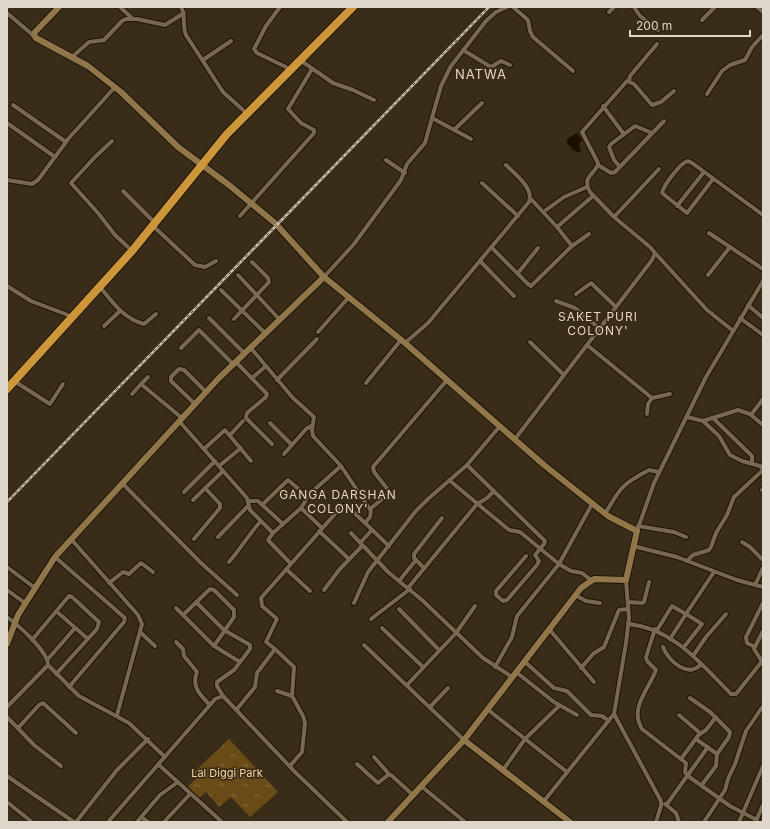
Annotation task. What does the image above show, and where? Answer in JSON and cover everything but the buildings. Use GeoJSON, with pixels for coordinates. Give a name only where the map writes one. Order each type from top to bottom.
{"type":"FeatureCollection","features":[{"type":"Feature","properties":{"kind":"highway"},"geometry":{"type":"LineString","coordinates":[[11,381],[100,288],[199,162],[243,110],[348,7]]}},
{"type":"Feature","properties":{"kind":"highway"},"geometry":{"type":"LineString","coordinates":[[199,162],[353,7]]}},
{"type":"Feature","properties":{"kind":"highway"},"geometry":{"type":"LineString","coordinates":[[7,389],[11,381],[68,315],[128,247],[152,223]]}},
{"type":"Feature","properties":{"kind":"street"},"geometry":{"type":"LineString","coordinates":[[34,36],[35,32],[59,7]]}},
{"type":"Feature","properties":{"kind":"street"},"geometry":{"type":"LineString","coordinates":[[120,7],[132,18]]}},
{"type":"Feature","properties":{"kind":"street"},"geometry":{"type":"LineString","coordinates":[[181,7],[184,13],[184,30],[223,92],[243,110]]}},
{"type":"Feature","properties":{"kind":"street"},"geometry":{"type":"LineString","coordinates":[[280,7],[266,26],[254,49],[257,53],[286,67]]}},
{"type":"Feature","properties":{"kind":"street"},"geometry":{"type":"LineString","coordinates":[[7,644],[25,603],[55,556],[206,392],[250,347],[324,277],[354,244],[405,173],[407,164],[425,143],[446,75],[463,50],[491,16],[507,7]]}},
{"type":"Feature","properties":{"kind":"street"},"geometry":{"type":"LineString","coordinates":[[513,7],[528,20],[530,32],[533,37],[573,71]]}},
{"type":"Feature","properties":{"kind":"street"},"geometry":{"type":"LineString","coordinates":[[609,12],[614,7]]}},
{"type":"Feature","properties":{"kind":"street"},"geometry":{"type":"LineString","coordinates":[[634,7],[640,16],[658,30]]}},
{"type":"Feature","properties":{"kind":"street"},"geometry":{"type":"LineString","coordinates":[[702,20],[715,7]]}},
{"type":"Feature","properties":{"kind":"street"},"geometry":{"type":"LineString","coordinates":[[757,7],[763,12]]}},
{"type":"Feature","properties":{"kind":"street"},"geometry":{"type":"LineString","coordinates":[[72,57],[85,45],[104,40],[122,21],[132,18],[165,25],[184,13]]}},
{"type":"Feature","properties":{"kind":"street"},"geometry":{"type":"LineString","coordinates":[[7,14],[34,36],[92,69],[115,87],[161,132],[275,224],[324,277],[403,341],[592,504],[605,514],[638,528],[674,532],[686,537]]}},
{"type":"Feature","properties":{"kind":"street"},"geometry":{"type":"LineString","coordinates":[[707,94],[722,71],[730,65],[745,60],[752,47],[763,35]]}},
{"type":"Feature","properties":{"kind":"street"},"geometry":{"type":"LineString","coordinates":[[203,60],[231,41]]}},
{"type":"Feature","properties":{"kind":"street"},"geometry":{"type":"LineString","coordinates":[[657,44],[630,76],[628,81],[624,83],[603,106],[582,132],[596,156],[598,165],[613,173],[664,120]]}},
{"type":"Feature","properties":{"kind":"street"},"geometry":{"type":"LineString","coordinates":[[463,50],[491,67],[500,61],[510,65]]}},
{"type":"Feature","properties":{"kind":"street"},"geometry":{"type":"LineString","coordinates":[[300,60],[333,83],[374,100]]}},
{"type":"Feature","properties":{"kind":"street"},"geometry":{"type":"LineString","coordinates":[[240,216],[314,133],[314,130],[300,123],[288,109],[312,69]]}},
{"type":"Feature","properties":{"kind":"street"},"geometry":{"type":"LineString","coordinates":[[628,81],[634,84],[652,105],[661,102],[674,91]]}},
{"type":"Feature","properties":{"kind":"street"},"geometry":{"type":"LineString","coordinates":[[7,180],[27,183],[35,182],[41,177],[66,142],[115,87]]}},
{"type":"Feature","properties":{"kind":"street"},"geometry":{"type":"LineString","coordinates":[[454,130],[482,102]]}},
{"type":"Feature","properties":{"kind":"street"},"geometry":{"type":"LineString","coordinates":[[13,105],[66,142]]}},
{"type":"Feature","properties":{"kind":"street"},"geometry":{"type":"LineString","coordinates":[[603,106],[623,133]]}},
{"type":"Feature","properties":{"kind":"street"},"geometry":{"type":"LineString","coordinates":[[432,118],[471,139]]}},
{"type":"Feature","properties":{"kind":"street"},"geometry":{"type":"LineString","coordinates":[[7,122],[55,157]]}},
{"type":"Feature","properties":{"kind":"street"},"geometry":{"type":"LineString","coordinates":[[620,167],[614,160],[609,147],[623,133],[635,126],[652,133]]}},
{"type":"Feature","properties":{"kind":"street"},"geometry":{"type":"LineString","coordinates":[[112,141],[71,183],[98,212],[115,235],[128,247]]}},
{"type":"Feature","properties":{"kind":"street"},"geometry":{"type":"LineString","coordinates":[[386,160],[405,173]]}},
{"type":"Feature","properties":{"kind":"street"},"geometry":{"type":"LineString","coordinates":[[713,179],[687,213],[664,195],[663,190],[682,164],[688,161],[704,172],[763,215]]}},
{"type":"Feature","properties":{"kind":"street"},"geometry":{"type":"LineString","coordinates":[[506,165],[529,190],[530,198],[557,227],[572,246]]}},
{"type":"Feature","properties":{"kind":"street"},"geometry":{"type":"LineString","coordinates":[[598,165],[587,179],[587,187],[594,196],[614,217],[650,247],[707,310],[732,330]]}},
{"type":"Feature","properties":{"kind":"street"},"geometry":{"type":"LineString","coordinates":[[614,217],[659,169]]}},
{"type":"Feature","properties":{"kind":"street"},"geometry":{"type":"LineString","coordinates":[[677,206],[704,172]]}},
{"type":"Feature","properties":{"kind":"street"},"geometry":{"type":"LineString","coordinates":[[482,183],[518,216]]}},
{"type":"Feature","properties":{"kind":"street"},"geometry":{"type":"LineString","coordinates":[[546,210],[564,197],[587,187]]}},
{"type":"Feature","properties":{"kind":"street"},"geometry":{"type":"LineString","coordinates":[[123,191],[152,223],[195,265],[205,267],[216,261]]}},
{"type":"Feature","properties":{"kind":"street"},"geometry":{"type":"LineString","coordinates":[[557,227],[594,196]]}},
{"type":"Feature","properties":{"kind":"street"},"geometry":{"type":"LineString","coordinates":[[366,383],[403,341],[428,324],[518,216],[530,198]]}},
{"type":"Feature","properties":{"kind":"street"},"geometry":{"type":"LineString","coordinates":[[709,233],[763,269]]}},
{"type":"Feature","properties":{"kind":"street"},"geometry":{"type":"LineString","coordinates":[[492,248],[531,286],[572,246],[589,234]]}},
{"type":"Feature","properties":{"kind":"street"},"geometry":{"type":"LineString","coordinates":[[708,275],[730,247]]}},
{"type":"Feature","properties":{"kind":"street"},"geometry":{"type":"LineString","coordinates":[[518,273],[538,248]]}},
{"type":"Feature","properties":{"kind":"street"},"geometry":{"type":"LineString","coordinates":[[515,438],[652,260],[655,253]]}},
{"type":"Feature","properties":{"kind":"street"},"geometry":{"type":"LineString","coordinates":[[480,261],[514,296]]}},
{"type":"Feature","properties":{"kind":"street"},"geometry":{"type":"LineString","coordinates":[[234,319],[268,284],[269,280],[252,262]]}},
{"type":"Feature","properties":{"kind":"street"},"geometry":{"type":"LineString","coordinates":[[238,275],[280,320]]}},
{"type":"Feature","properties":{"kind":"street"},"geometry":{"type":"LineString","coordinates":[[544,801],[614,714],[628,624],[626,580],[638,528],[659,472],[706,377],[732,330],[763,281]]}},
{"type":"Feature","properties":{"kind":"street"},"geometry":{"type":"LineString","coordinates":[[576,294],[591,283],[616,307]]}},
{"type":"Feature","properties":{"kind":"street"},"geometry":{"type":"LineString","coordinates":[[7,286],[31,301],[68,315]]}},
{"type":"Feature","properties":{"kind":"street"},"geometry":{"type":"LineString","coordinates":[[100,288],[120,311],[142,324],[146,323],[156,314]]}},
{"type":"Feature","properties":{"kind":"street"},"geometry":{"type":"LineString","coordinates":[[222,290],[265,333]]}},
{"type":"Feature","properties":{"kind":"street"},"geometry":{"type":"LineString","coordinates":[[318,332],[349,297]]}},
{"type":"Feature","properties":{"kind":"street"},"geometry":{"type":"LineString","coordinates":[[556,301],[575,308],[600,328]]}},
{"type":"Feature","properties":{"kind":"street"},"geometry":{"type":"LineString","coordinates":[[748,305],[763,318]]}},
{"type":"Feature","properties":{"kind":"street"},"geometry":{"type":"LineString","coordinates":[[104,326],[120,311]]}},
{"type":"Feature","properties":{"kind":"street"},"geometry":{"type":"LineString","coordinates":[[209,318],[244,353]]}},
{"type":"Feature","properties":{"kind":"street"},"geometry":{"type":"LineString","coordinates":[[740,318],[763,335]]}},
{"type":"Feature","properties":{"kind":"street"},"geometry":{"type":"LineString","coordinates":[[181,348],[199,330],[252,378],[267,394],[266,397],[247,413],[246,418],[272,444]]}},
{"type":"Feature","properties":{"kind":"street"},"geometry":{"type":"LineString","coordinates":[[277,380],[317,339]]}},
{"type":"Feature","properties":{"kind":"street"},"geometry":{"type":"LineString","coordinates":[[530,342],[564,376]]}},
{"type":"Feature","properties":{"kind":"street"},"geometry":{"type":"LineString","coordinates":[[587,345],[652,398]]}},
{"type":"Feature","properties":{"kind":"street"},"geometry":{"type":"LineString","coordinates":[[250,347],[293,398],[315,419],[312,436],[341,466],[370,509],[371,515],[365,523]]}},
{"type":"Feature","properties":{"kind":"street"},"geometry":{"type":"LineString","coordinates":[[252,378],[266,366]]}},
{"type":"Feature","properties":{"kind":"street"},"geometry":{"type":"LineString","coordinates":[[195,404],[171,381],[171,377],[179,369],[184,370],[206,392]]}},
{"type":"Feature","properties":{"kind":"street"},"geometry":{"type":"LineString","coordinates":[[132,394],[148,377]]}},
{"type":"Feature","properties":{"kind":"street"},"geometry":{"type":"LineString","coordinates":[[370,509],[387,495],[389,490],[374,472],[373,467],[448,380]]}},
{"type":"Feature","properties":{"kind":"street"},"geometry":{"type":"LineString","coordinates":[[11,381],[50,404],[53,402],[63,384]]}},
{"type":"Feature","properties":{"kind":"street"},"geometry":{"type":"LineString","coordinates":[[141,384],[181,420],[248,500],[250,510],[273,533]]}},
{"type":"Feature","properties":{"kind":"street"},"geometry":{"type":"LineString","coordinates":[[647,414],[648,404],[652,398],[670,394]]}},
{"type":"Feature","properties":{"kind":"street"},"geometry":{"type":"LineString","coordinates":[[752,415],[763,399]]}},
{"type":"Feature","properties":{"kind":"street"},"geometry":{"type":"LineString","coordinates":[[703,421],[738,410],[752,415],[762,424]]}},
{"type":"Feature","properties":{"kind":"street"},"geometry":{"type":"LineString","coordinates":[[687,417],[703,421],[719,436],[730,455],[738,460],[760,466],[763,470],[735,495],[709,550],[693,555],[687,561]]}},
{"type":"Feature","properties":{"kind":"street"},"geometry":{"type":"LineString","coordinates":[[713,418],[752,456],[752,463]]}},
{"type":"Feature","properties":{"kind":"street"},"geometry":{"type":"LineString","coordinates":[[762,424],[763,418]]}},
{"type":"Feature","properties":{"kind":"street"},"geometry":{"type":"LineString","coordinates":[[230,435],[243,421]]}},
{"type":"Feature","properties":{"kind":"street"},"geometry":{"type":"LineString","coordinates":[[270,423],[292,445]]}},
{"type":"Feature","properties":{"kind":"street"},"geometry":{"type":"LineString","coordinates":[[284,454],[306,429],[313,425]]}},
{"type":"Feature","properties":{"kind":"street"},"geometry":{"type":"LineString","coordinates":[[354,603],[366,576],[421,506],[467,464],[500,426]]}},
{"type":"Feature","properties":{"kind":"street"},"geometry":{"type":"LineString","coordinates":[[204,449],[224,430],[227,431],[251,461]]}},
{"type":"Feature","properties":{"kind":"street"},"geometry":{"type":"LineString","coordinates":[[219,466],[241,448]]}},
{"type":"Feature","properties":{"kind":"street"},"geometry":{"type":"LineString","coordinates":[[184,492],[215,461]]}},
{"type":"Feature","properties":{"kind":"street"},"geometry":{"type":"LineString","coordinates":[[467,464],[544,538],[544,544],[535,555],[539,561],[537,565],[507,600],[503,601],[496,595],[496,591],[526,556]]}},
{"type":"Feature","properties":{"kind":"street"},"geometry":{"type":"LineString","coordinates":[[314,490],[341,466]]}},
{"type":"Feature","properties":{"kind":"street"},"geometry":{"type":"LineString","coordinates":[[605,514],[619,490],[628,481],[649,470],[659,472]]}},
{"type":"Feature","properties":{"kind":"street"},"geometry":{"type":"LineString","coordinates":[[193,500],[224,471]]}},
{"type":"Feature","properties":{"kind":"street"},"geometry":{"type":"LineString","coordinates":[[262,505],[288,480],[308,497],[300,508],[273,533],[268,540],[291,564]]}},
{"type":"Feature","properties":{"kind":"street"},"geometry":{"type":"LineString","coordinates":[[450,480],[509,530],[520,532],[559,564],[571,571],[582,573],[591,580],[626,580]]}},
{"type":"Feature","properties":{"kind":"street"},"geometry":{"type":"LineString","coordinates":[[122,483],[201,563],[237,595]]}},
{"type":"Feature","properties":{"kind":"street"},"geometry":{"type":"LineString","coordinates":[[194,538],[220,508],[220,504],[205,488]]}},
{"type":"Feature","properties":{"kind":"street"},"geometry":{"type":"LineString","coordinates":[[371,619],[409,589],[424,568],[477,504],[487,498],[494,491]]}},
{"type":"Feature","properties":{"kind":"street"},"geometry":{"type":"LineString","coordinates":[[248,500],[256,500],[283,524]]}},
{"type":"Feature","properties":{"kind":"street"},"geometry":{"type":"LineString","coordinates":[[495,667],[512,637],[517,616],[559,564],[592,504]]}},
{"type":"Feature","properties":{"kind":"street"},"geometry":{"type":"LineString","coordinates":[[290,766],[302,752],[305,723],[303,716],[292,696],[294,667],[266,642],[277,619],[262,606],[260,600],[342,506],[346,505],[389,546]]}},
{"type":"Feature","properties":{"kind":"street"},"geometry":{"type":"LineString","coordinates":[[218,537],[248,506]]}},
{"type":"Feature","properties":{"kind":"street"},"geometry":{"type":"LineString","coordinates":[[300,508],[349,559]]}},
{"type":"Feature","properties":{"kind":"street"},"geometry":{"type":"LineString","coordinates":[[424,568],[416,560],[414,554],[442,518]]}},
{"type":"Feature","properties":{"kind":"street"},"geometry":{"type":"LineString","coordinates":[[230,562],[243,546],[246,537],[261,521]]}},
{"type":"Feature","properties":{"kind":"street"},"geometry":{"type":"LineString","coordinates":[[324,590],[372,530]]}},
{"type":"Feature","properties":{"kind":"street"},"geometry":{"type":"LineString","coordinates":[[350,534],[377,561],[495,667],[514,674],[577,715]]}},
{"type":"Feature","properties":{"kind":"street"},"geometry":{"type":"LineString","coordinates":[[71,540],[138,615],[142,624],[117,715]]}},
{"type":"Feature","properties":{"kind":"street"},"geometry":{"type":"LineString","coordinates":[[742,542],[754,550],[763,560]]}},
{"type":"Feature","properties":{"kind":"street"},"geometry":{"type":"LineString","coordinates":[[633,546],[665,553],[714,572],[763,587]]}},
{"type":"Feature","properties":{"kind":"street"},"geometry":{"type":"LineString","coordinates":[[55,556],[124,618],[124,622],[69,686]]}},
{"type":"Feature","properties":{"kind":"street"},"geometry":{"type":"LineString","coordinates":[[399,581],[416,560]]}},
{"type":"Feature","properties":{"kind":"street"},"geometry":{"type":"LineString","coordinates":[[109,583],[123,572],[130,574],[141,563],[153,572]]}},
{"type":"Feature","properties":{"kind":"street"},"geometry":{"type":"LineString","coordinates":[[7,567],[35,588]]}},
{"type":"Feature","properties":{"kind":"street"},"geometry":{"type":"LineString","coordinates":[[755,585],[763,568]]}},
{"type":"Feature","properties":{"kind":"street"},"geometry":{"type":"LineString","coordinates":[[286,569],[310,591]]}},
{"type":"Feature","properties":{"kind":"street"},"geometry":{"type":"LineString","coordinates":[[670,639],[714,572]]}},
{"type":"Feature","properties":{"kind":"street"},"geometry":{"type":"LineString","coordinates":[[388,822],[464,740],[575,595],[591,580]]}},
{"type":"Feature","properties":{"kind":"street"},"geometry":{"type":"LineString","coordinates":[[628,602],[642,604],[644,602],[649,582]]}},
{"type":"Feature","properties":{"kind":"street"},"geometry":{"type":"LineString","coordinates":[[183,614],[208,590],[212,589],[234,610],[234,617],[214,646]]}},
{"type":"Feature","properties":{"kind":"street"},"geometry":{"type":"LineString","coordinates":[[7,590],[25,603]]}},
{"type":"Feature","properties":{"kind":"street"},"geometry":{"type":"LineString","coordinates":[[575,595],[586,601],[600,603]]}},
{"type":"Feature","properties":{"kind":"street"},"geometry":{"type":"LineString","coordinates":[[32,640],[67,598],[72,597],[99,622],[97,628],[88,639],[56,674]]}},
{"type":"Feature","properties":{"kind":"street"},"geometry":{"type":"LineString","coordinates":[[196,602],[224,630],[250,645],[250,649],[234,670],[217,682],[217,686],[223,696],[290,766],[347,822]]}},
{"type":"Feature","properties":{"kind":"street"},"geometry":{"type":"LineString","coordinates":[[754,647],[747,643],[746,637],[763,603]]}},
{"type":"Feature","properties":{"kind":"street"},"geometry":{"type":"LineString","coordinates":[[407,685],[456,633],[475,606]]}},
{"type":"Feature","properties":{"kind":"street"},"geometry":{"type":"LineString","coordinates":[[684,647],[702,624],[675,606],[672,606],[656,630],[646,657],[647,661],[656,670],[640,699],[638,722],[642,729],[686,763],[685,772],[688,776],[720,800],[756,821],[763,804]]}},
{"type":"Feature","properties":{"kind":"street"},"geometry":{"type":"LineString","coordinates":[[176,608],[214,646],[240,662]]}},
{"type":"Feature","properties":{"kind":"street"},"geometry":{"type":"LineString","coordinates":[[399,609],[439,650]]}},
{"type":"Feature","properties":{"kind":"street"},"geometry":{"type":"LineString","coordinates":[[581,668],[594,654],[604,647],[619,610],[628,609]]}},
{"type":"Feature","properties":{"kind":"street"},"geometry":{"type":"LineString","coordinates":[[56,611],[88,639]]}},
{"type":"Feature","properties":{"kind":"street"},"geometry":{"type":"LineString","coordinates":[[693,656],[706,637],[726,614]]}},
{"type":"Feature","properties":{"kind":"street"},"geometry":{"type":"LineString","coordinates":[[7,617],[32,640],[48,659],[48,665],[79,696],[117,715],[148,739],[165,757]]}},
{"type":"Feature","properties":{"kind":"street"},"geometry":{"type":"LineString","coordinates":[[628,624],[656,630],[684,647],[734,695],[763,662],[755,654],[754,647],[763,631]]}},
{"type":"Feature","properties":{"kind":"street"},"geometry":{"type":"LineString","coordinates":[[48,659],[75,628]]}},
{"type":"Feature","properties":{"kind":"street"},"geometry":{"type":"LineString","coordinates":[[382,628],[423,667]]}},
{"type":"Feature","properties":{"kind":"street"},"geometry":{"type":"LineString","coordinates":[[549,629],[594,682]]}},
{"type":"Feature","properties":{"kind":"street"},"geometry":{"type":"LineString","coordinates":[[140,632],[155,646]]}},
{"type":"Feature","properties":{"kind":"street"},"geometry":{"type":"LineString","coordinates":[[176,642],[183,649],[184,656],[197,672],[195,680],[198,692],[210,704]]}},
{"type":"Feature","properties":{"kind":"street"},"geometry":{"type":"LineString","coordinates":[[364,644],[464,740],[570,822]]}},
{"type":"Feature","properties":{"kind":"street"},"geometry":{"type":"LineString","coordinates":[[663,647],[666,656],[677,665],[693,670],[697,669],[701,664]]}},
{"type":"Feature","properties":{"kind":"street"},"geometry":{"type":"LineString","coordinates":[[237,709],[255,686],[257,673],[275,649]]}},
{"type":"Feature","properties":{"kind":"street"},"geometry":{"type":"LineString","coordinates":[[524,661],[554,688],[567,691],[591,714],[602,716],[609,721]]}},
{"type":"Feature","properties":{"kind":"street"},"geometry":{"type":"LineString","coordinates":[[7,707],[48,665]]}},
{"type":"Feature","properties":{"kind":"street"},"geometry":{"type":"LineString","coordinates":[[430,707],[448,688]]}},
{"type":"Feature","properties":{"kind":"street"},"geometry":{"type":"LineString","coordinates":[[277,691],[292,696]]}},
{"type":"Feature","properties":{"kind":"street"},"geometry":{"type":"LineString","coordinates":[[108,822],[159,765],[210,704],[215,699],[223,696]]}},
{"type":"Feature","properties":{"kind":"street"},"geometry":{"type":"LineString","coordinates":[[690,698],[716,717],[729,730],[730,734],[717,754],[716,764],[701,786]]}},
{"type":"Feature","properties":{"kind":"street"},"geometry":{"type":"LineString","coordinates":[[18,728],[39,704],[43,703],[76,733]]}},
{"type":"Feature","properties":{"kind":"street"},"geometry":{"type":"LineString","coordinates":[[503,770],[525,739],[560,705]]}},
{"type":"Feature","properties":{"kind":"street"},"geometry":{"type":"LineString","coordinates":[[704,822],[720,800],[735,764],[746,731],[763,706]]}},
{"type":"Feature","properties":{"kind":"street"},"geometry":{"type":"LineString","coordinates":[[487,709],[567,772]]}},
{"type":"Feature","properties":{"kind":"street"},"geometry":{"type":"LineString","coordinates":[[614,714],[661,802],[656,822]]}},
{"type":"Feature","properties":{"kind":"street"},"geometry":{"type":"LineString","coordinates":[[679,715],[699,731],[700,734]]}},
{"type":"Feature","properties":{"kind":"street"},"geometry":{"type":"LineString","coordinates":[[7,717],[37,747],[61,766]]}},
{"type":"Feature","properties":{"kind":"street"},"geometry":{"type":"LineString","coordinates":[[681,759],[696,738],[706,730],[716,717]]}},
{"type":"Feature","properties":{"kind":"street"},"geometry":{"type":"LineString","coordinates":[[696,738],[717,754]]}},
{"type":"Feature","properties":{"kind":"street"},"geometry":{"type":"LineString","coordinates":[[7,776],[75,822],[117,770],[148,739]]}},
{"type":"Feature","properties":{"kind":"street"},"geometry":{"type":"LineString","coordinates":[[667,804],[680,783],[688,776],[708,747]]}},
{"type":"Feature","properties":{"kind":"street"},"geometry":{"type":"LineString","coordinates":[[374,757],[389,774],[413,795]]}},
{"type":"Feature","properties":{"kind":"street"},"geometry":{"type":"LineString","coordinates":[[357,764],[378,783],[389,774]]}},
{"type":"Feature","properties":{"kind":"street"},"geometry":{"type":"LineString","coordinates":[[159,765],[222,822]]}},
{"type":"Feature","properties":{"kind":"street"},"geometry":{"type":"LineString","coordinates":[[739,822],[744,814],[763,766]]}},
{"type":"Feature","properties":{"kind":"street"},"geometry":{"type":"LineString","coordinates":[[137,822],[160,795],[178,782]]}},
{"type":"Feature","properties":{"kind":"street"},"geometry":{"type":"LineString","coordinates":[[421,786],[465,822]]}},
{"type":"Feature","properties":{"kind":"street"},"geometry":{"type":"LineString","coordinates":[[164,822],[190,794]]}},
{"type":"Feature","properties":{"kind":"street"},"geometry":{"type":"LineString","coordinates":[[7,802],[32,822]]}},
{"type":"Feature","properties":{"kind":"street"},"geometry":{"type":"LineString","coordinates":[[661,802],[667,804],[676,812],[679,822]]}},
{"type":"Feature","properties":{"kind":"street"},"geometry":{"type":"LineString","coordinates":[[141,817],[148,822]]}},
{"type":"Feature","properties":{"kind":"green space","name":"Lal Diggi Park"},"geometry":{"type":"Polygon","coordinates":[[[229,739],[278,792],[250,817],[231,797],[219,807],[206,792],[199,798],[188,786],[197,778],[193,773],[229,739]]]}},
{"type":"Feature","properties":{"kind":"shaded area"},"geometry":{"type":"Polygon","coordinates":[[[577,133],[582,140],[579,145],[581,150],[579,153],[573,150],[567,143],[567,139],[577,133]]]}},
{"type":"Feature","properties":{"kind":"railway"},"geometry":{"type":"LineString","coordinates":[[7,502],[489,7]]}},
{"type":"Feature","properties":{"kind":"district","name":"NATWA"},"geometry":{"type":"Point","coordinates":[481,74]}},
{"type":"Feature","properties":{"kind":"district","name":"SAKET PURI COLONY'"},"geometry":{"type":"Point","coordinates":[598,324]}},
{"type":"Feature","properties":{"kind":"district","name":"GANGA DARSHAN COLONY'"},"geometry":{"type":"Point","coordinates":[338,502]}}]}
